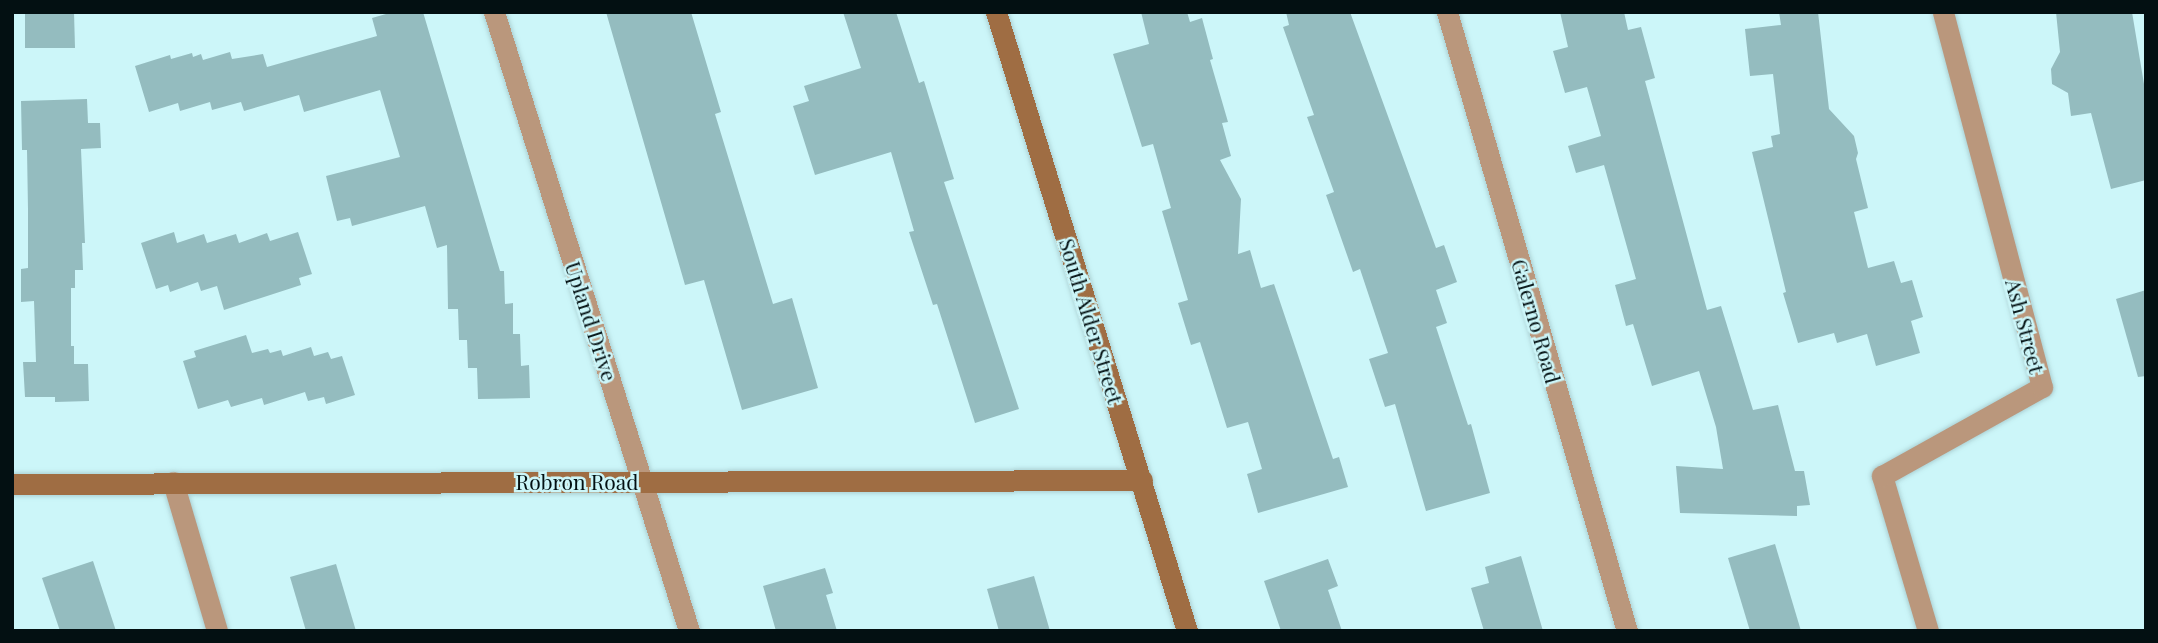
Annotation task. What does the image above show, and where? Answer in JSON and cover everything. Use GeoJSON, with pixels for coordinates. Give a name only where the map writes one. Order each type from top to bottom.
{"type":"FeatureCollection","features":[{"type":"Feature","properties":{"kind":"street","name":"Upland Drive"},"geometry":{"type":"LineString","coordinates":[[494,12],[689,631]]}},
{"type":"Feature","properties":{"kind":"street","name":"South Alder Street"},"geometry":{"type":"LineString","coordinates":[[996,12],[1187,631]]}},
{"type":"Feature","properties":{"kind":"street","name":"Galerno Road"},"geometry":{"type":"LineString","coordinates":[[1447,12],[1626,631]]}},
{"type":"Feature","properties":{"kind":"street","name":"Ash Street"},"geometry":{"type":"LineString","coordinates":[[1928,631],[1882,476],[2042,387],[1943,12]]}},
{"type":"Feature","properties":{"kind":"street","name":"Robron Road"},"geometry":{"type":"LineString","coordinates":[[12,484],[1142,480]]}},
{"type":"Feature","properties":{"kind":"street"},"geometry":{"type":"LineString","coordinates":[[173,482],[217,631]]}},
{"type":"Feature","properties":{"kind":"building"},"geometry":{"type":"Polygon","coordinates":[[[74,12],[75,48],[25,48],[25,14],[74,12]]]}},
{"type":"Feature","properties":{"kind":"building"},"geometry":{"type":"Polygon","coordinates":[[[393,12],[423,12],[500,271],[504,271],[505,304],[513,303],[513,334],[520,334],[521,366],[529,365],[530,398],[478,399],[477,368],[468,368],[467,340],[459,340],[458,309],[448,309],[447,245],[437,248],[425,206],[352,226],[350,218],[337,221],[326,176],[400,157],[380,90],[304,112],[299,95],[244,111],[241,102],[212,110],[210,102],[180,111],[178,103],[149,112],[135,66],[170,55],[171,59],[192,53],[193,57],[201,54],[203,60],[230,52],[232,59],[263,54],[267,67],[377,36],[372,18],[393,12]]]}},
{"type":"Feature","properties":{"kind":"building"},"geometry":{"type":"Polygon","coordinates":[[[606,12],[691,12],[721,112],[715,114],[773,304],[792,298],[818,388],[742,410],[704,280],[685,285],[606,12]]]}},
{"type":"Feature","properties":{"kind":"building"},"geometry":{"type":"Polygon","coordinates":[[[843,12],[896,12],[919,83],[924,81],[954,179],[944,182],[1019,409],[975,423],[937,304],[933,305],[909,232],[914,231],[891,152],[815,175],[793,106],[809,101],[804,86],[861,68],[843,12]]]}},
{"type":"Feature","properties":{"kind":"building"},"geometry":{"type":"Polygon","coordinates":[[[1141,12],[1187,12],[1190,22],[1202,18],[1213,59],[1210,60],[1228,122],[1222,123],[1231,156],[1220,160],[1241,199],[1238,254],[1250,250],[1261,288],[1274,284],[1333,459],[1339,457],[1348,487],[1258,513],[1247,474],[1262,469],[1248,422],[1227,428],[1200,342],[1191,345],[1178,303],[1188,300],[1162,211],[1171,208],[1153,144],[1142,147],[1113,54],[1149,44],[1141,12]]]}},
{"type":"Feature","properties":{"kind":"building"},"geometry":{"type":"Polygon","coordinates":[[[1286,12],[1350,12],[1436,248],[1444,245],[1457,282],[1436,290],[1447,323],[1436,327],[1468,425],[1471,424],[1490,493],[1426,511],[1395,404],[1385,407],[1369,359],[1388,353],[1360,269],[1353,272],[1326,195],[1334,192],[1307,117],[1314,115],[1283,27],[1289,25],[1286,12]]]}},
{"type":"Feature","properties":{"kind":"building"},"geometry":{"type":"Polygon","coordinates":[[[1560,12],[1624,12],[1628,30],[1641,27],[1655,78],[1645,81],[1707,310],[1721,306],[1753,410],[1778,405],[1795,471],[1804,471],[1810,505],[1797,506],[1797,516],[1680,513],[1676,466],[1723,469],[1716,427],[1699,371],[1652,386],[1633,324],[1626,326],[1615,285],[1636,279],[1604,165],[1576,173],[1568,146],[1601,136],[1587,87],[1565,93],[1553,51],[1568,47],[1560,12]]]}},
{"type":"Feature","properties":{"kind":"building"},"geometry":{"type":"Polygon","coordinates":[[[1779,12],[1818,12],[1829,109],[1854,136],[1858,153],[1856,159],[1868,208],[1854,212],[1868,268],[1894,261],[1901,283],[1912,280],[1923,317],[1911,321],[1920,353],[1876,366],[1867,334],[1837,343],[1834,333],[1798,343],[1783,293],[1786,292],[1752,152],[1773,147],[1771,136],[1780,134],[1773,74],[1750,76],[1745,29],[1781,25],[1779,12]]]}},
{"type":"Feature","properties":{"kind":"building"},"geometry":{"type":"Polygon","coordinates":[[[2056,12],[2132,12],[2146,96],[2146,180],[2111,189],[2091,113],[2071,116],[2068,93],[2052,84],[2051,69],[2060,52],[2056,12]]]}},
{"type":"Feature","properties":{"kind":"building"},"geometry":{"type":"Polygon","coordinates":[[[87,99],[88,123],[100,123],[101,148],[81,149],[85,243],[82,243],[83,270],[75,270],[75,288],[71,288],[71,346],[74,346],[74,364],[88,364],[89,401],[55,402],[55,397],[25,397],[23,362],[36,362],[34,301],[21,302],[21,269],[28,268],[28,210],[27,150],[22,150],[21,101],[87,99]]]}},
{"type":"Feature","properties":{"kind":"building"},"geometry":{"type":"Polygon","coordinates":[[[174,232],[177,243],[204,234],[207,243],[236,234],[239,243],[267,233],[270,241],[298,232],[312,274],[299,278],[301,285],[224,310],[217,286],[201,291],[198,282],[170,292],[168,285],[156,289],[141,243],[174,232]]]}},
{"type":"Feature","properties":{"kind":"building"},"geometry":{"type":"Polygon","coordinates":[[[2146,290],[2146,376],[2138,377],[2116,299],[2146,290]]]}},
{"type":"Feature","properties":{"kind":"building"},"geometry":{"type":"Polygon","coordinates":[[[246,335],[252,353],[268,349],[270,353],[281,350],[283,356],[311,347],[314,356],[328,352],[331,359],[342,356],[355,395],[326,404],[324,397],[308,401],[305,392],[264,405],[262,398],[231,407],[228,400],[198,409],[183,361],[196,357],[194,351],[246,335]]]}},
{"type":"Feature","properties":{"kind":"building"},"geometry":{"type":"Polygon","coordinates":[[[1775,544],[1801,631],[1750,631],[1728,558],[1775,544]]]}},
{"type":"Feature","properties":{"kind":"building"},"geometry":{"type":"Polygon","coordinates":[[[1521,556],[1543,631],[1484,631],[1471,588],[1489,583],[1485,567],[1521,556]]]}},
{"type":"Feature","properties":{"kind":"building"},"geometry":{"type":"Polygon","coordinates":[[[1328,559],[1338,586],[1328,590],[1342,631],[1281,631],[1264,581],[1328,559]]]}},
{"type":"Feature","properties":{"kind":"building"},"geometry":{"type":"Polygon","coordinates":[[[93,561],[116,631],[60,631],[42,578],[93,561]]]}},
{"type":"Feature","properties":{"kind":"building"},"geometry":{"type":"Polygon","coordinates":[[[336,564],[356,631],[306,631],[290,577],[336,564]]]}},
{"type":"Feature","properties":{"kind":"building"},"geometry":{"type":"Polygon","coordinates":[[[825,568],[833,593],[826,595],[837,631],[776,631],[763,586],[825,568]]]}},
{"type":"Feature","properties":{"kind":"building"},"geometry":{"type":"Polygon","coordinates":[[[1034,576],[1050,631],[999,631],[987,589],[1034,576]]]}}]}
